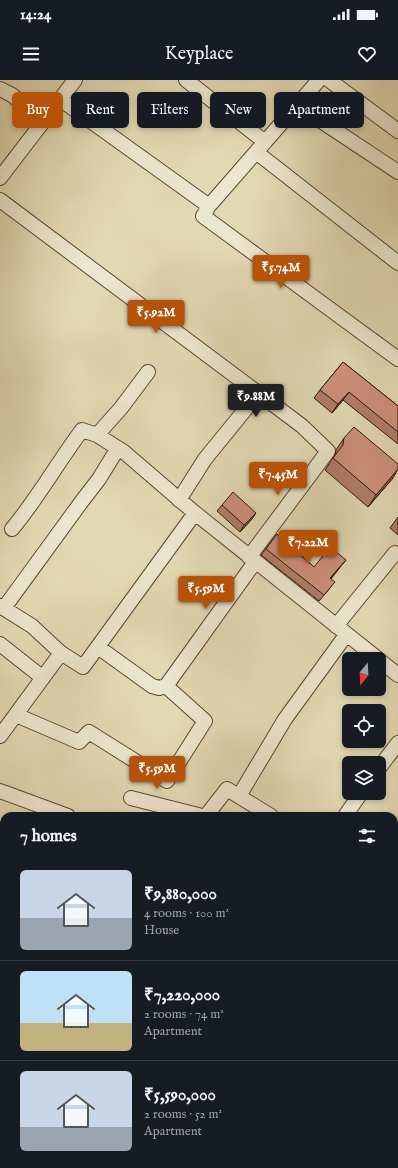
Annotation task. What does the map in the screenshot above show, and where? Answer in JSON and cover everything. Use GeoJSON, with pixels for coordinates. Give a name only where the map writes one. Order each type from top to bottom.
{"type":"FeatureCollection","features":[{"type":"Feature","properties":{"kind":"street"},"geometry":{"type":"LineString","coordinates":[[63,95],[75,80]]}},
{"type":"Feature","properties":{"kind":"street"},"geometry":{"type":"LineString","coordinates":[[186,80],[265,142]]}},
{"type":"Feature","properties":{"kind":"street"},"geometry":{"type":"LineString","coordinates":[[309,92],[319,80]]}},
{"type":"Feature","properties":{"kind":"street"},"geometry":{"type":"LineString","coordinates":[[329,80],[398,131]]}},
{"type":"Feature","properties":{"kind":"street"},"geometry":{"type":"LineString","coordinates":[[0,89],[12,95]]}},
{"type":"Feature","properties":{"kind":"street"},"geometry":{"type":"LineString","coordinates":[[63,101],[208,206]]}},
{"type":"Feature","properties":{"kind":"street"},"geometry":{"type":"LineString","coordinates":[[0,178],[5,162],[37,128]]}},
{"type":"Feature","properties":{"kind":"street"},"geometry":{"type":"LineString","coordinates":[[277,128],[208,206],[203,216],[398,359]]}},
{"type":"Feature","properties":{"kind":"street"},"geometry":{"type":"LineString","coordinates":[[332,128],[398,172]]}},
{"type":"Feature","properties":{"kind":"street"},"geometry":{"type":"LineString","coordinates":[[256,152],[398,263]]}},
{"type":"Feature","properties":{"kind":"street"},"geometry":{"type":"LineString","coordinates":[[0,200],[302,426],[328,450],[166,686],[159,688],[152,686],[98,646]]}},
{"type":"Feature","properties":{"kind":"street"},"geometry":{"type":"LineString","coordinates":[[97,435],[121,408],[148,372]]}},
{"type":"Feature","properties":{"kind":"street"},"geometry":{"type":"LineString","coordinates":[[179,500],[205,458],[258,394]]}},
{"type":"Feature","properties":{"kind":"street"},"geometry":{"type":"LineString","coordinates":[[12,529],[82,430],[97,435],[118,448],[195,514],[368,652]]}},
{"type":"Feature","properties":{"kind":"street"},"geometry":{"type":"LineString","coordinates":[[118,448],[99,479],[2,607],[32,626],[61,653],[83,667],[195,514]]}},
{"type":"Feature","properties":{"kind":"street"},"geometry":{"type":"LineString","coordinates":[[239,796],[341,630],[395,553]]}},
{"type":"Feature","properties":{"kind":"street"},"geometry":{"type":"LineString","coordinates":[[0,644],[43,678]]}},
{"type":"Feature","properties":{"kind":"street"},"geometry":{"type":"LineString","coordinates":[[0,736],[61,653]]}},
{"type":"Feature","properties":{"kind":"street"},"geometry":{"type":"LineString","coordinates":[[386,666],[398,674]]}},
{"type":"Feature","properties":{"kind":"street"},"geometry":{"type":"LineString","coordinates":[[16,715],[79,742],[89,732],[167,781],[205,721],[166,686]]}},
{"type":"Feature","properties":{"kind":"street"},"geometry":{"type":"LineString","coordinates":[[386,759],[398,743]]}},
{"type":"Feature","properties":{"kind":"street"},"geometry":{"type":"LineString","coordinates":[[209,812],[227,789],[265,812]]}},
{"type":"Feature","properties":{"kind":"street"},"geometry":{"type":"LineString","coordinates":[[0,791],[57,812]]}},
{"type":"Feature","properties":{"kind":"street"},"geometry":{"type":"LineString","coordinates":[[131,798],[186,812]]}},
{"type":"Feature","properties":{"kind":"street"},"geometry":{"type":"LineString","coordinates":[[348,812],[356,800]]}},
{"type":"Feature","properties":{"kind":"building"},"geometry":{"type":"Polygon","coordinates":[[[343,362],[398,406],[398,432],[349,392],[338,404],[320,390],[343,362]]]}},
{"type":"Feature","properties":{"kind":"building"},"geometry":{"type":"Polygon","coordinates":[[[354,427],[398,464],[398,469],[376,495],[333,458],[343,445],[344,438],[354,427]]]}},
{"type":"Feature","properties":{"kind":"building"},"geometry":{"type":"Polygon","coordinates":[[[233,492],[256,513],[244,525],[222,505],[233,492]]]}},
{"type":"Feature","properties":{"kind":"building"},"geometry":{"type":"Polygon","coordinates":[[[277,534],[314,567],[330,547],[346,560],[330,578],[335,582],[324,595],[266,549],[277,534]]]}}]}
